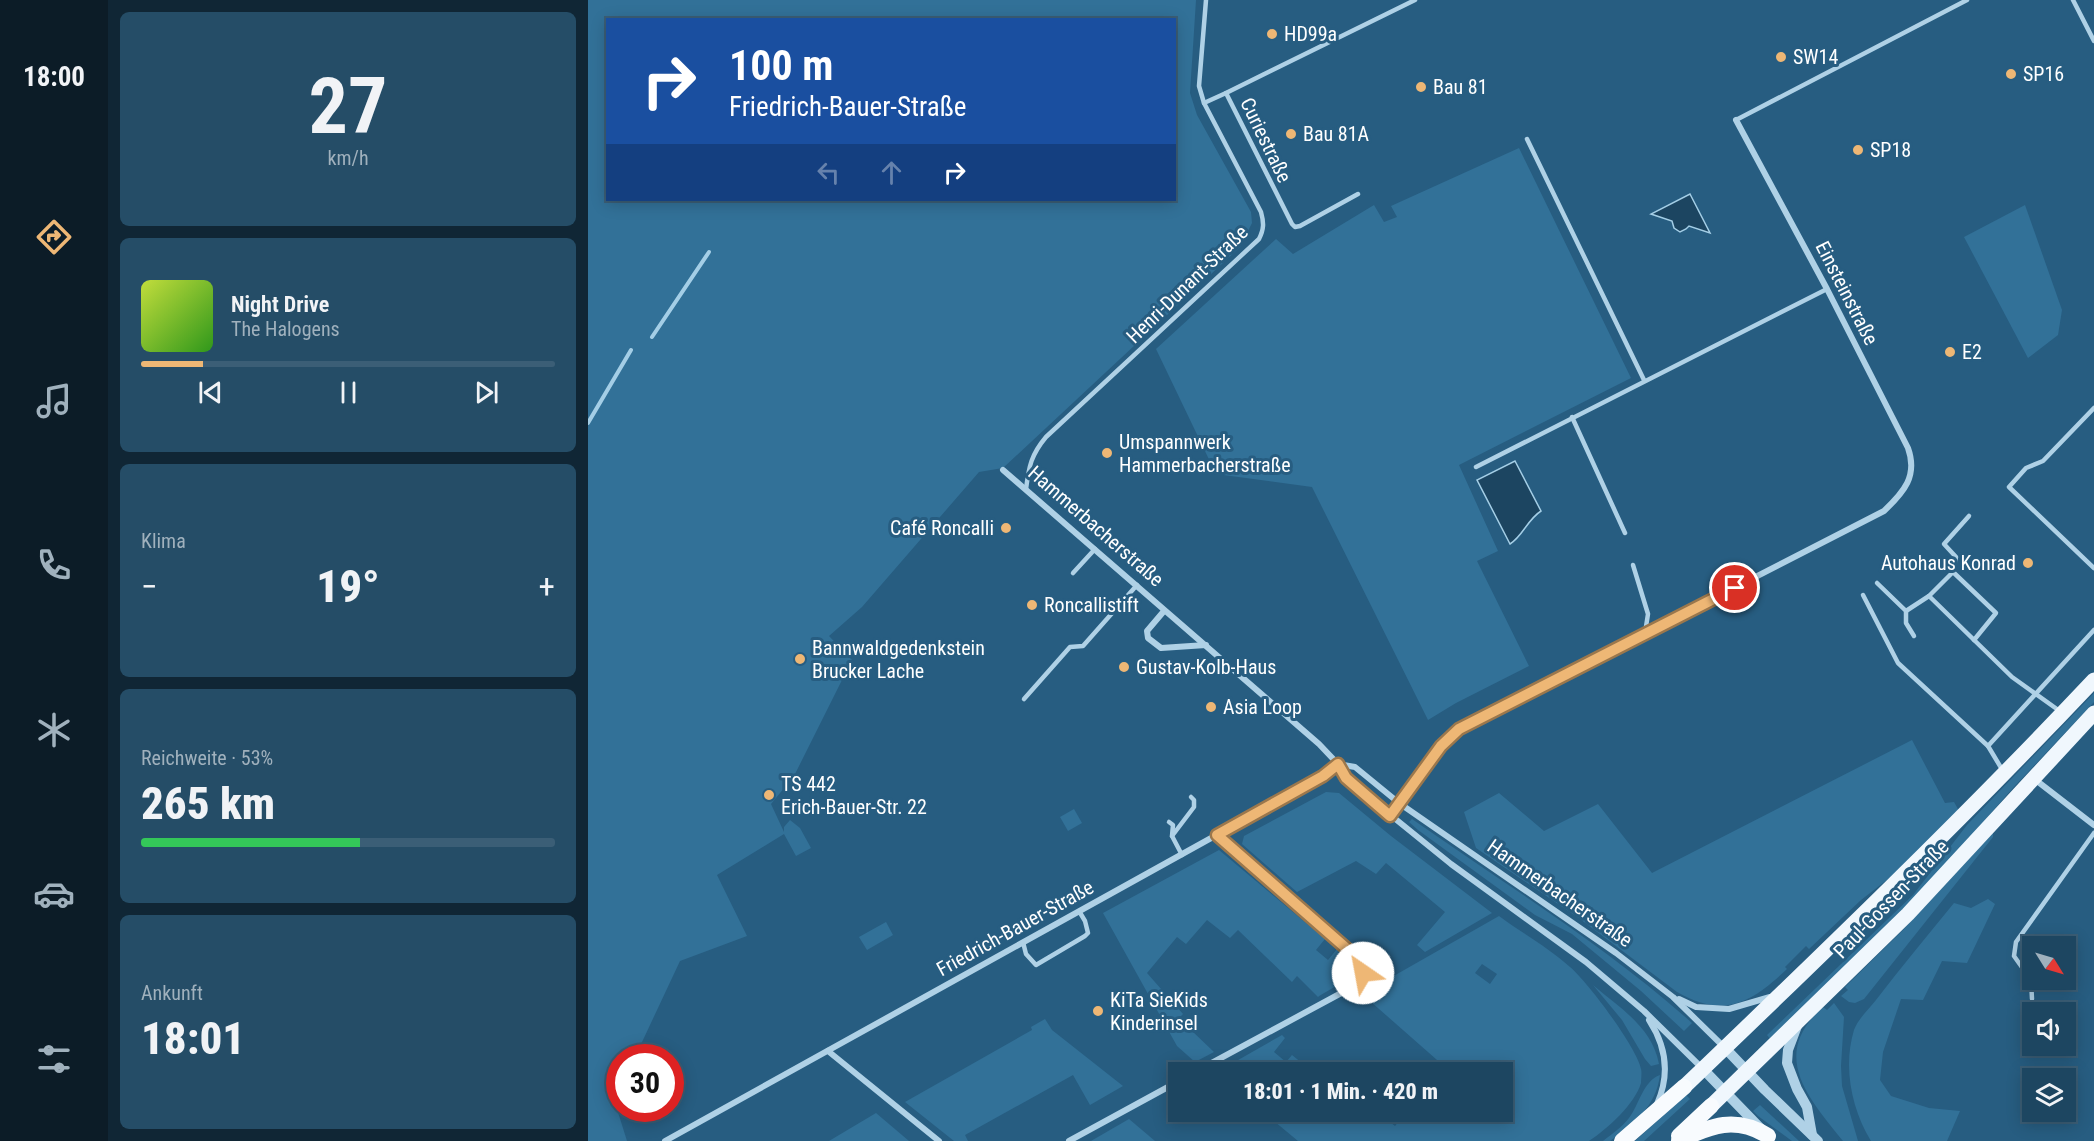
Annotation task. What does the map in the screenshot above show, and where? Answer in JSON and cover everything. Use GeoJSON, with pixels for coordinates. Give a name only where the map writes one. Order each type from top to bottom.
{"type":"FeatureCollection","features":[{"type":"Feature","properties":{"kind":"highway"},"geometry":{"type":"LineString","coordinates":[[1622,1141],[1684,1087]]}},
{"type":"Feature","properties":{"kind":"highway"},"geometry":{"type":"LineString","coordinates":[[1674,1141],[1711,1106]]}},
{"type":"Feature","properties":{"kind":"highway"},"geometry":{"type":"LineString","coordinates":[[1679,1141],[1718,1126],[1740,1124],[1754,1127],[1771,1139]]}},
{"type":"Feature","properties":{"kind":"main road","name":"Paul-Gossen-Straße"},"geometry":{"type":"LineString","coordinates":[[1684,1087],[1897,883],[2005,775],[2094,680]]}},
{"type":"Feature","properties":{"kind":"main road","name":"Paul-Gossen-Straße"},"geometry":{"type":"LineString","coordinates":[[1711,1106],[1908,914],[2094,713]]}},
{"type":"Feature","properties":{"kind":"street","name":"Einsteinstraße"},"geometry":{"type":"LineString","coordinates":[[1645,633],[1884,511],[1898,497],[1913,468],[1908,448],[1827,289],[1736,120]]}},
{"type":"Feature","properties":{"kind":"street","name":"Hammerbacherstraße"},"geometry":{"type":"LineString","coordinates":[[1003,470],[1319,744],[1338,764],[1346,778],[1390,816],[1451,864],[1586,962],[1644,1011],[1703,1069]]}},
{"type":"Feature","properties":{"kind":"street","name":"Hammerbacherstraße"},"geometry":{"type":"LineString","coordinates":[[1164,611],[1147,631],[1148,638],[1161,648],[1206,645]]}},
{"type":"Feature","properties":{"kind":"street"},"geometry":{"type":"LineString","coordinates":[[1390,816],[1441,746],[1459,729],[1645,633]]}},
{"type":"Feature","properties":{"kind":"street","name":"Hammerbacherstraße"},"geometry":{"type":"LineString","coordinates":[[1338,764],[1355,767],[1399,802],[1616,953],[1672,997],[1815,1138]]}},
{"type":"Feature","properties":{"kind":"street","name":"Friedrich-Bauer-Straße"},"geometry":{"type":"LineString","coordinates":[[665,1141],[1182,855],[1323,776],[1338,764]]}},
{"type":"Feature","properties":{"kind":"street"},"geometry":{"type":"LineString","coordinates":[[2033,778],[2094,825]]}},
{"type":"Feature","properties":{"kind":"street"},"geometry":{"type":"LineString","coordinates":[[1214,1062],[1345,991],[1354,985],[1363,973],[1362,966],[1354,955],[1217,835]]}},
{"type":"Feature","properties":{"kind":"street","name":"Paul-Gossen-Straße"},"geometry":{"type":"LineString","coordinates":[[1672,997],[1696,1007],[1729,1009],[1764,1000],[1790,986]]}},
{"type":"Feature","properties":{"kind":"street","name":"Hammerbacherstraße"},"geometry":{"type":"LineString","coordinates":[[1644,1011],[1656,1030],[1662,1047],[1665,1070],[1662,1092],[1646,1122]]}},
{"type":"Feature","properties":{"kind":"street"},"geometry":{"type":"LineString","coordinates":[[1802,1019],[1791,1039],[1787,1063],[1793,1082],[1807,1107],[1815,1138]]}},
{"type":"Feature","properties":{"kind":"street"},"geometry":{"type":"LineString","coordinates":[[828,1051],[939,1141]]}},
{"type":"Feature","properties":{"kind":"street"},"geometry":{"type":"LineString","coordinates":[[1703,1069],[1771,1139]]}},
{"type":"Feature","properties":{"kind":"street"},"geometry":{"type":"LineString","coordinates":[[1069,1141],[1168,1087]]}},
{"type":"Feature","properties":{"kind":"lane","name":"Henri-Dunant-Straße"},"geometry":{"type":"LineString","coordinates":[[1026,489],[1030,460],[1046,437],[1259,239],[1263,231],[1261,212],[1204,103],[1199,86],[1206,0]]}},
{"type":"Feature","properties":{"kind":"lane","name":"Curiestraße"},"geometry":{"type":"LineString","coordinates":[[1358,194],[1300,226],[1292,224],[1226,93],[1415,0]]}},
{"type":"Feature","properties":{"kind":"lane"},"geometry":{"type":"LineString","coordinates":[[1736,120],[1967,0]]}},
{"type":"Feature","properties":{"kind":"lane"},"geometry":{"type":"LineString","coordinates":[[2073,0],[2094,41]]}},
{"type":"Feature","properties":{"kind":"lane"},"geometry":{"type":"LineString","coordinates":[[1204,103],[1226,93]]}},
{"type":"Feature","properties":{"kind":"lane"},"geometry":{"type":"LineString","coordinates":[[1527,139],[1644,380]]}},
{"type":"Feature","properties":{"kind":"lane"},"geometry":{"type":"LineString","coordinates":[[1476,467],[1827,289]]}},
{"type":"Feature","properties":{"kind":"lane"},"geometry":{"type":"LineString","coordinates":[[2094,408],[2043,461],[2026,468],[2009,487],[2094,568]]}},
{"type":"Feature","properties":{"kind":"lane"},"geometry":{"type":"LineString","coordinates":[[1572,417],[1625,533]]}},
{"type":"Feature","properties":{"kind":"lane"},"geometry":{"type":"LineString","coordinates":[[1914,636],[1905,623],[1906,612],[1929,596],[1953,572],[1956,556],[1944,544],[1969,516]]}},
{"type":"Feature","properties":{"kind":"lane"},"geometry":{"type":"LineString","coordinates":[[1074,573],[1095,549]]}},
{"type":"Feature","properties":{"kind":"lane"},"geometry":{"type":"LineString","coordinates":[[1633,565],[1648,615],[1645,633]]}},
{"type":"Feature","properties":{"kind":"lane"},"geometry":{"type":"LineString","coordinates":[[1953,572],[1996,614],[1974,640]]}},
{"type":"Feature","properties":{"kind":"lane"},"geometry":{"type":"LineString","coordinates":[[1877,583],[1906,612]]}},
{"type":"Feature","properties":{"kind":"lane"},"geometry":{"type":"LineString","coordinates":[[1024,699],[1070,647],[1083,646],[1137,585]]}},
{"type":"Feature","properties":{"kind":"lane"},"geometry":{"type":"LineString","coordinates":[[1863,595],[1898,663],[1988,746],[2005,775]]}},
{"type":"Feature","properties":{"kind":"lane"},"geometry":{"type":"LineString","coordinates":[[1929,596],[2012,677],[2063,713]]}},
{"type":"Feature","properties":{"kind":"lane"},"geometry":{"type":"LineString","coordinates":[[1988,746],[2094,630]]}},
{"type":"Feature","properties":{"kind":"lane"},"geometry":{"type":"LineString","coordinates":[[1172,836],[1194,807],[1194,800],[1191,797]]}},
{"type":"Feature","properties":{"kind":"lane"},"geometry":{"type":"LineString","coordinates":[[1169,822],[1173,825],[1172,836],[1182,855]]}},
{"type":"Feature","properties":{"kind":"lane"},"geometry":{"type":"LineString","coordinates":[[2032,999],[2031,980],[2014,956],[2016,942],[2094,833]]}},
{"type":"Feature","properties":{"kind":"lane"},"geometry":{"type":"LineString","coordinates":[[1023,942],[1026,954],[1036,965],[1088,933],[1079,912]]}},
{"type":"Feature","properties":{"kind":"shaded area"},"geometry":{"type":"Polygon","coordinates":[[[588,0],[1196,0],[1190,93],[1197,115],[1251,212],[1252,223],[1240,247],[1003,468],[979,472],[862,607],[829,636],[852,660],[794,776],[771,804],[784,832],[784,827],[790,820],[800,828],[811,848],[796,856],[784,834],[717,875],[747,936],[680,961],[641,1044],[606,1044],[606,1122],[621,1122],[627,1141],[588,1141],[588,0]]]}},
{"type":"Feature","properties":{"kind":"shaded area"},"geometry":{"type":"Polygon","coordinates":[[[1519,148],[1631,378],[1459,465],[1498,551],[1477,561],[1529,666],[1428,720],[1312,487],[1216,474],[1156,349],[1276,239],[1293,254],[1374,205],[1384,222],[1397,217],[1391,206],[1519,148]]]}},
{"type":"Feature","properties":{"kind":"shaded area"},"geometry":{"type":"Polygon","coordinates":[[[1690,194],[1710,233],[1689,226],[1680,232],[1674,228],[1672,221],[1651,214],[1690,194]]]}},
{"type":"Feature","properties":{"kind":"shaded area"},"geometry":{"type":"Polygon","coordinates":[[[2025,205],[2062,310],[2058,335],[2028,358],[1964,237],[2025,205]]]}},
{"type":"Feature","properties":{"kind":"shaded area"},"geometry":{"type":"Polygon","coordinates":[[[1515,461],[1541,511],[1510,544],[1477,480],[1515,461]]]}},
{"type":"Feature","properties":{"kind":"shaded area"},"geometry":{"type":"Polygon","coordinates":[[[2094,693],[2094,702],[2012,789],[1936,876],[1771,1040],[1767,1035],[1913,895],[1967,825],[2094,693]]]}},
{"type":"Feature","properties":{"kind":"shaded area"},"geometry":{"type":"Polygon","coordinates":[[[1912,740],[1945,803],[1954,802],[1959,811],[1892,876],[1861,900],[1809,949],[1806,946],[1774,981],[1749,998],[1723,1006],[1709,1005],[1677,992],[1580,919],[1476,848],[1464,812],[1499,793],[1544,831],[1598,804],[1652,873],[1912,740]]]}},
{"type":"Feature","properties":{"kind":"shaded area"},"geometry":{"type":"Polygon","coordinates":[[[1326,792],[1339,793],[1492,913],[1425,952],[1417,945],[1445,912],[1386,863],[1376,874],[1356,861],[1297,892],[1242,844],[1244,836],[1326,792]]]}},
{"type":"Feature","properties":{"kind":"shaded area"},"geometry":{"type":"Polygon","coordinates":[[[1074,809],[1082,823],[1068,831],[1060,817],[1074,809]]]}},
{"type":"Feature","properties":{"kind":"shaded area"},"geometry":{"type":"Polygon","coordinates":[[[1412,819],[1590,942],[1692,1023],[1684,1031],[1641,991],[1572,934],[1535,915],[1418,830],[1409,822],[1412,819]]]}},
{"type":"Feature","properties":{"kind":"shaded area"},"geometry":{"type":"Polygon","coordinates":[[[1993,833],[1993,837],[1864,999],[1855,1003],[1841,996],[1848,990],[1845,987],[1903,930],[1993,833]]]}},
{"type":"Feature","properties":{"kind":"shaded area"},"geometry":{"type":"Polygon","coordinates":[[[1219,850],[1325,939],[1316,950],[1328,960],[1337,949],[1349,959],[1354,967],[1346,980],[1318,997],[1297,976],[1292,982],[1238,930],[1230,938],[1207,920],[1186,944],[1177,937],[1147,973],[1183,1014],[1180,1017],[1214,1052],[1195,1062],[1177,1046],[1103,913],[1219,850]]]}},
{"type":"Feature","properties":{"kind":"shaded area"},"geometry":{"type":"Polygon","coordinates":[[[1988,899],[1995,904],[1967,963],[1942,961],[1923,1000],[1901,999],[1883,1052],[1880,1080],[1891,1096],[1929,1108],[1960,1111],[1947,1141],[1871,1141],[1858,1115],[1851,1087],[1849,1058],[1854,1030],[1864,1014],[1954,903],[1971,908],[1988,899]]]}},
{"type":"Feature","properties":{"kind":"shaded area"},"geometry":{"type":"Polygon","coordinates":[[[1499,916],[1562,960],[1588,986],[1631,1046],[1641,1069],[1641,1083],[1627,1107],[1612,1123],[1589,1141],[1298,1141],[1275,1122],[1390,1122],[1395,1126],[1398,1122],[1513,1122],[1513,1062],[1439,1062],[1362,994],[1499,916]],[[1482,964],[1475,973],[1490,984],[1497,974],[1482,964]]]}},
{"type":"Feature","properties":{"kind":"shaded area"},"geometry":{"type":"Polygon","coordinates":[[[886,922],[893,935],[867,950],[859,937],[886,922]]]}},
{"type":"Feature","properties":{"kind":"shaded area"},"geometry":{"type":"Polygon","coordinates":[[[1593,985],[1642,1029],[1650,1039],[1659,1064],[1651,1066],[1645,1059],[1622,1020],[1593,985]]]}},
{"type":"Feature","properties":{"kind":"shaded area"},"geometry":{"type":"Polygon","coordinates":[[[1834,1003],[1844,1017],[1842,1086],[1858,1141],[1843,1141],[1818,1108],[1807,1092],[1796,1059],[1798,1042],[1807,1025],[1823,1007],[1827,1010],[1834,1003]]]}},
{"type":"Feature","properties":{"kind":"shaded area"},"geometry":{"type":"Polygon","coordinates":[[[1045,1019],[1052,1030],[1123,1086],[1090,1105],[1073,1075],[965,1135],[968,1141],[954,1141],[905,1102],[1032,1030],[1031,1027],[1045,1019]]]}},
{"type":"Feature","properties":{"kind":"shaded area"},"geometry":{"type":"Polygon","coordinates":[[[1282,1035],[1285,1038],[1274,1052],[1286,1062],[1235,1062],[1282,1035]]]}},
{"type":"Feature","properties":{"kind":"shaded area"},"geometry":{"type":"Polygon","coordinates":[[[1292,1055],[1301,1062],[1286,1062],[1292,1055]]]}},
{"type":"Feature","properties":{"kind":"shaded area"},"geometry":{"type":"Polygon","coordinates":[[[1660,1075],[1658,1086],[1649,1105],[1627,1128],[1610,1141],[1603,1141],[1633,1113],[1649,1082],[1660,1075]]]}},
{"type":"Feature","properties":{"kind":"shaded area"},"geometry":{"type":"Polygon","coordinates":[[[1686,1095],[1690,1099],[1644,1141],[1635,1141],[1686,1095]]]}},
{"type":"Feature","properties":{"kind":"shaded area"},"geometry":{"type":"Polygon","coordinates":[[[1760,1105],[1799,1141],[1792,1141],[1758,1116],[1753,1111],[1760,1105]]]}},
{"type":"Feature","properties":{"kind":"shaded area"},"geometry":{"type":"Polygon","coordinates":[[[876,1113],[909,1141],[829,1141],[876,1113]]]}},
{"type":"Feature","properties":{"kind":"shaded area"},"geometry":{"type":"Polygon","coordinates":[[[1129,1119],[1155,1141],[1091,1141],[1129,1119]]]}},
{"type":"Feature","properties":{"kind":"waterway"},"geometry":{"type":"LineString","coordinates":[[652,337],[709,252]]}},
{"type":"Feature","properties":{"kind":"waterway"},"geometry":{"type":"LineString","coordinates":[[588,423],[631,350]]}},
{"type":"Feature","properties":{"kind":"place","name":"HD99a"},"geometry":{"type":"Point","coordinates":[1272,34]}},
{"type":"Feature","properties":{"kind":"place","name":"SW14"},"geometry":{"type":"Point","coordinates":[1781,57]}},
{"type":"Feature","properties":{"kind":"place","name":"SP16"},"geometry":{"type":"Point","coordinates":[2011,74]}},
{"type":"Feature","properties":{"kind":"place","name":"Bau 81"},"geometry":{"type":"Point","coordinates":[1421,87]}},
{"type":"Feature","properties":{"kind":"place","name":"Bau 81A"},"geometry":{"type":"Point","coordinates":[1291,134]}},
{"type":"Feature","properties":{"kind":"place","name":"SP18"},"geometry":{"type":"Point","coordinates":[1858,150]}},
{"type":"Feature","properties":{"kind":"place","name":"E2"},"geometry":{"type":"Point","coordinates":[1950,352]}},
{"type":"Feature","properties":{"kind":"place","name":"Umspannwerk Hammerbacherstraße"},"geometry":{"type":"Point","coordinates":[1107,453]}},
{"type":"Feature","properties":{"kind":"place","name":"Café Roncalli"},"geometry":{"type":"Point","coordinates":[1006,528]}},
{"type":"Feature","properties":{"kind":"place","name":"Autohaus Konrad"},"geometry":{"type":"Point","coordinates":[2028,563]}},
{"type":"Feature","properties":{"kind":"place","name":"Roncallistift"},"geometry":{"type":"Point","coordinates":[1032,605]}},
{"type":"Feature","properties":{"kind":"place","name":"Bannwaldgedenkstein Brucker Lache"},"geometry":{"type":"Point","coordinates":[800,659]}},
{"type":"Feature","properties":{"kind":"place","name":"Gustav-Kolb-Haus"},"geometry":{"type":"Point","coordinates":[1124,667]}},
{"type":"Feature","properties":{"kind":"place","name":"Asia Loop"},"geometry":{"type":"Point","coordinates":[1211,707]}},
{"type":"Feature","properties":{"kind":"place","name":"TS 442 Erich-Bauer-Str. 22"},"geometry":{"type":"Point","coordinates":[769,795]}},
{"type":"Feature","properties":{"kind":"place","name":"KiTa SieKids Kinderinsel"},"geometry":{"type":"Point","coordinates":[1098,1011]}},
{"type":"Feature","properties":{"kind":"route"},"geometry":{"type":"LineString","coordinates":[[1363,973],[1362,966],[1354,955],[1217,835],[1323,776],[1338,764],[1346,778],[1390,816],[1424,767],[1459,729],[1735,588]]}}]}
